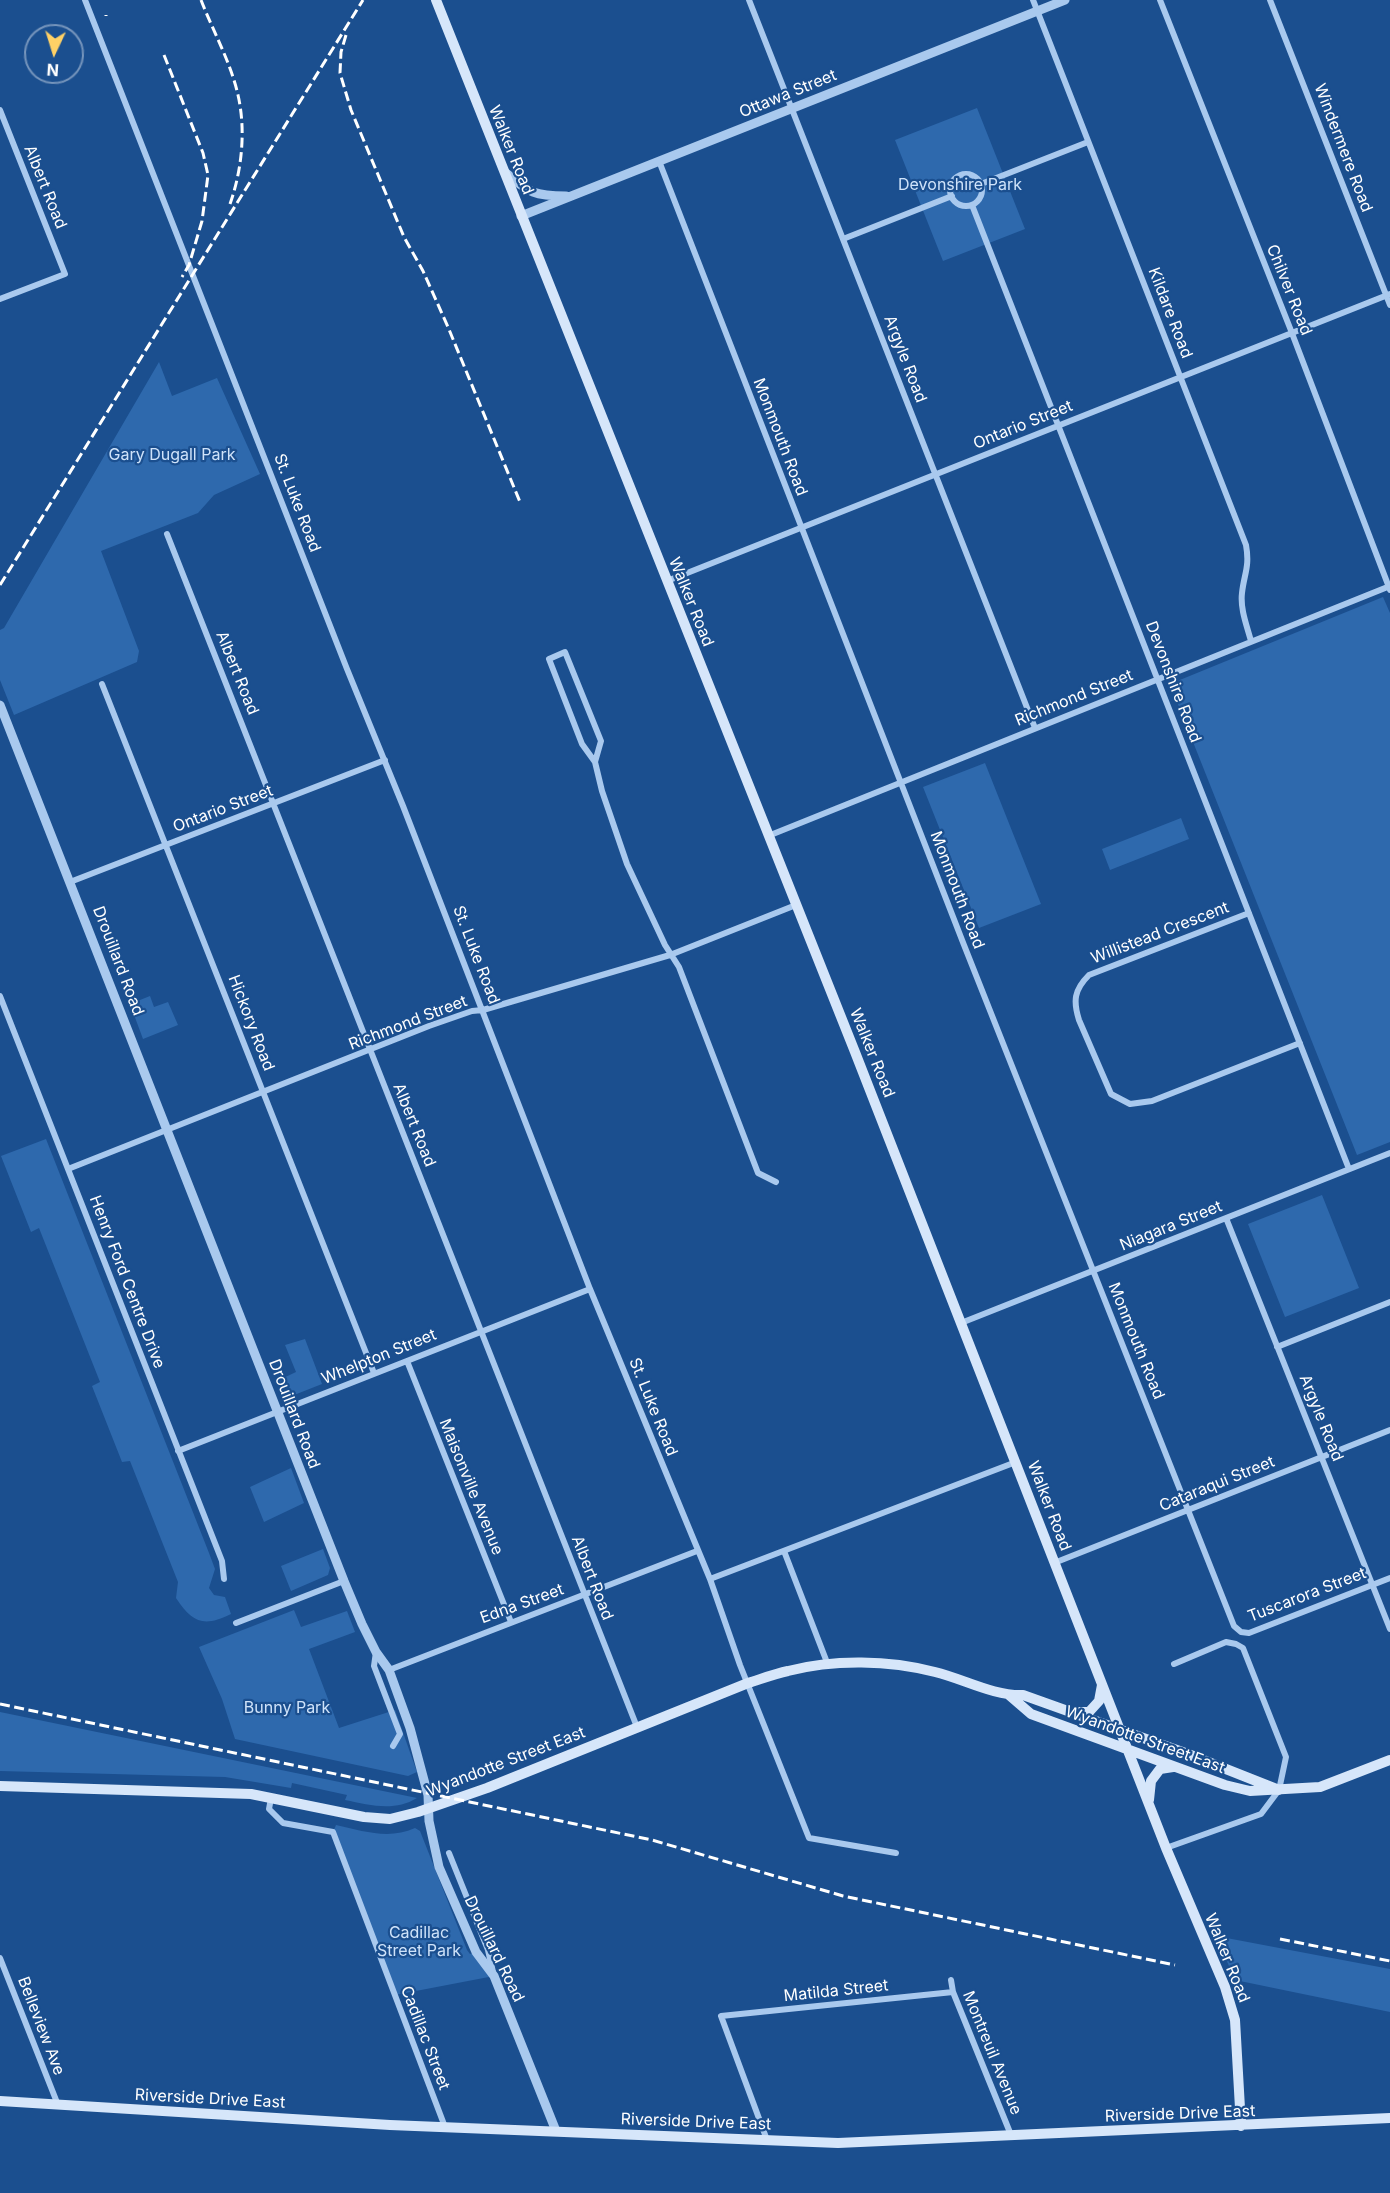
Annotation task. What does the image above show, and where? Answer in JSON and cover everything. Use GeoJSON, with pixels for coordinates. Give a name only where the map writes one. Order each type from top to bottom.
{"type":"FeatureCollection","features":[{"type":"Feature","properties":{"kind":"main road","name":"Walker Road"},"geometry":{"type":"LineString","coordinates":[[436,0],[796,905],[1166,1848],[1225,1987],[1234,2014],[1241,2126]]}},
{"type":"Feature","properties":{"kind":"main road","name":"Wyandotte Street East"},"geometry":{"type":"LineString","coordinates":[[0,1786],[251,1794],[364,1817],[390,1819],[487,1788],[748,1683],[788,1670],[828,1665],[888,1665],[934,1671],[1009,1695],[1023,1695],[1279,1790]]}},
{"type":"Feature","properties":{"kind":"main road"},"geometry":{"type":"LineString","coordinates":[[1069,1712],[1089,1712],[1099,1701],[1102,1685]]}},
{"type":"Feature","properties":{"kind":"main road","name":"Wyandotte Street East"},"geometry":{"type":"LineString","coordinates":[[1009,1695],[1031,1714],[1225,1785],[1250,1791],[1320,1786],[1390,1760]]}},
{"type":"Feature","properties":{"kind":"main road"},"geometry":{"type":"LineString","coordinates":[[1149,1804],[1151,1781],[1160,1769],[1176,1767]]}},
{"type":"Feature","properties":{"kind":"main road","name":"Riverside Drive East"},"geometry":{"type":"LineString","coordinates":[[0,2101],[445,2127],[838,2143],[1390,2118]]}},
{"type":"Feature","properties":{"kind":"street","name":"St. Luke Road"},"geometry":{"type":"LineString","coordinates":[[85,0],[483,1010],[590,1289],[710,1579],[809,1838],[896,1853]]}},
{"type":"Feature","properties":{"kind":"street","name":"Argyle Road"},"geometry":{"type":"LineString","coordinates":[[749,0],[1035,728]]}},
{"type":"Feature","properties":{"kind":"street","name":"Kildare Road"},"geometry":{"type":"LineString","coordinates":[[1033,0],[1246,545],[1248,568],[1241,594],[1251,641]]}},
{"type":"Feature","properties":{"kind":"street","name":"Ottawa Street"},"geometry":{"type":"LineString","coordinates":[[521,216],[1065,0]]}},
{"type":"Feature","properties":{"kind":"street","name":"Chilver Road"},"geometry":{"type":"LineString","coordinates":[[1160,0],[1390,587]]}},
{"type":"Feature","properties":{"kind":"street","name":"Windermere Road"},"geometry":{"type":"LineString","coordinates":[[1270,0],[1388,295],[1390,305]]}},
{"type":"Feature","properties":{"kind":"street","name":"Albert Road"},"geometry":{"type":"LineString","coordinates":[[0,110],[65,274],[0,299]]}},
{"type":"Feature","properties":{"kind":"street"},"geometry":{"type":"LineString","coordinates":[[981,184],[1088,142]]}},
{"type":"Feature","properties":{"kind":"street","name":"Monmouth Road"},"geometry":{"type":"LineString","coordinates":[[659,161],[900,783],[1234,1626]]}},
{"type":"Feature","properties":{"kind":"street"},"geometry":{"type":"LineString","coordinates":[[504,171],[529,192],[547,196],[571,196]]}},
{"type":"Feature","properties":{"kind":"street"},"geometry":{"type":"LineString","coordinates":[[962,175],[972,175],[981,184],[980,198],[972,205],[958,203],[952,195],[951,186],[962,175]]}},
{"type":"Feature","properties":{"kind":"street"},"geometry":{"type":"LineString","coordinates":[[843,238],[952,195]]}},
{"type":"Feature","properties":{"kind":"street","name":"Devonshire Road"},"geometry":{"type":"LineString","coordinates":[[972,205],[1349,1169]]}},
{"type":"Feature","properties":{"kind":"street","name":"Ontario Street"},"geometry":{"type":"LineString","coordinates":[[667,581],[1388,295]]}},
{"type":"Feature","properties":{"kind":"street","name":"Albert Road"},"geometry":{"type":"LineString","coordinates":[[167,534],[637,1727]]}},
{"type":"Feature","properties":{"kind":"street","name":"Richmond Street"},"geometry":{"type":"LineString","coordinates":[[768,836],[1390,587]]}},
{"type":"Feature","properties":{"kind":"street"},"geometry":{"type":"LineString","coordinates":[[595,762],[601,741],[565,652],[549,659],[582,744],[595,762],[602,791],[627,864],[670,955],[679,967],[758,1173],[776,1182]]}},
{"type":"Feature","properties":{"kind":"street","name":"Hickory Road"},"geometry":{"type":"LineString","coordinates":[[102,684],[374,1373]]}},
{"type":"Feature","properties":{"kind":"street","name":"Drouillard Road"},"geometry":{"type":"LineString","coordinates":[[0,705],[4,725],[70,882],[344,1581],[376,1652],[389,1670],[423,1773],[430,1808],[429,1821],[439,1867],[476,1952],[494,1976],[556,2131]]}},
{"type":"Feature","properties":{"kind":"street","name":"Ontario Street"},"geometry":{"type":"LineString","coordinates":[[70,882],[274,805],[385,760]]}},
{"type":"Feature","properties":{"kind":"street","name":"Richmond Street"},"geometry":{"type":"LineString","coordinates":[[68,1169],[429,1026],[472,1011],[483,1010],[670,955],[796,905]]}},
{"type":"Feature","properties":{"kind":"street","name":"Willistead Crescent"},"geometry":{"type":"LineString","coordinates":[[1249,913],[1089,975],[1080,984],[1075,994],[1075,1007],[1079,1020],[1111,1094],[1130,1104],[1152,1101],[1300,1043]]}},
{"type":"Feature","properties":{"kind":"street","name":"Henry Ford Centre Drive"},"geometry":{"type":"LineString","coordinates":[[0,996],[222,1562],[224,1579]]}},
{"type":"Feature","properties":{"kind":"street","name":"Niagara Street"},"geometry":{"type":"LineString","coordinates":[[961,1323],[1390,1153]]}},
{"type":"Feature","properties":{"kind":"street","name":"Argyle Road"},"geometry":{"type":"LineString","coordinates":[[1226,1218],[1390,1629]]}},
{"type":"Feature","properties":{"kind":"street","name":"Whelpton Street"},"geometry":{"type":"LineString","coordinates":[[178,1451],[590,1289]]}},
{"type":"Feature","properties":{"kind":"street"},"geometry":{"type":"LineString","coordinates":[[1277,1347],[1390,1302]]}},
{"type":"Feature","properties":{"kind":"street","name":"Maisonville Avenue"},"geometry":{"type":"LineString","coordinates":[[407,1361],[511,1622]]}},
{"type":"Feature","properties":{"kind":"street","name":"Cataraqui Street"},"geometry":{"type":"LineString","coordinates":[[1054,1563],[1390,1430]]}},
{"type":"Feature","properties":{"kind":"street"},"geometry":{"type":"LineString","coordinates":[[710,1579],[1016,1462]]}},
{"type":"Feature","properties":{"kind":"street","name":"Edna Street"},"geometry":{"type":"LineString","coordinates":[[389,1670],[697,1551]]}},
{"type":"Feature","properties":{"kind":"street"},"geometry":{"type":"LineString","coordinates":[[784,1551],[828,1665]]}},
{"type":"Feature","properties":{"kind":"street","name":"Tuscarora Street"},"geometry":{"type":"LineString","coordinates":[[1234,1626],[1241,1632],[1250,1633],[1390,1578]]}},
{"type":"Feature","properties":{"kind":"street"},"geometry":{"type":"LineString","coordinates":[[236,1623],[344,1581]]}},
{"type":"Feature","properties":{"kind":"street","name":"Tuscarora Street"},"geometry":{"type":"LineString","coordinates":[[1174,1664],[1226,1642],[1243,1648],[1286,1757],[1279,1790]]}},
{"type":"Feature","properties":{"kind":"street"},"geometry":{"type":"LineString","coordinates":[[376,1652],[374,1666],[400,1734],[393,1746]]}},
{"type":"Feature","properties":{"kind":"street"},"geometry":{"type":"LineString","coordinates":[[1166,1848],[1261,1814],[1279,1790]]}},
{"type":"Feature","properties":{"kind":"street","name":"Cadillac Street"},"geometry":{"type":"LineString","coordinates":[[271,1798],[269,1809],[283,1823],[333,1832],[445,2127]]}},
{"type":"Feature","properties":{"kind":"street"},"geometry":{"type":"LineString","coordinates":[[449,1853],[488,1950],[494,1976]]}},
{"type":"Feature","properties":{"kind":"street","name":"Belleview Ave"},"geometry":{"type":"LineString","coordinates":[[0,1958],[57,2105]]}},
{"type":"Feature","properties":{"kind":"street","name":"Montreuil Avenue"},"geometry":{"type":"LineString","coordinates":[[951,1980],[953,1992],[1011,2136]]}},
{"type":"Feature","properties":{"kind":"street","name":"Matilda Street"},"geometry":{"type":"LineString","coordinates":[[767,2140],[721,2016],[953,1992]]}},
{"type":"Feature","properties":{"kind":"green space","name":"Devonshire Park"},"geometry":{"type":"Polygon","coordinates":[[[977,108],[1025,229],[943,261],[895,140],[977,108]]]}},
{"type":"Feature","properties":{"kind":"green space","name":"Gary Dugall Park"},"geometry":{"type":"Polygon","coordinates":[[[159,362],[172,396],[217,378],[260,474],[214,495],[198,513],[101,551],[139,651],[137,662],[14,715],[0,680],[0,630],[4,628],[159,362]]]}},
{"type":"Feature","properties":{"kind":"green space"},"geometry":{"type":"Polygon","coordinates":[[[1383,597],[1390,613],[1390,1142],[1357,1155],[1170,684],[1383,597]]]}},
{"type":"Feature","properties":{"kind":"green space"},"geometry":{"type":"Polygon","coordinates":[[[985,763],[1041,904],[979,928],[923,787],[985,763]]]}},
{"type":"Feature","properties":{"kind":"green space"},"geometry":{"type":"Polygon","coordinates":[[[1181,818],[1189,839],[1110,870],[1102,849],[1181,818]]]}},
{"type":"Feature","properties":{"kind":"green space"},"geometry":{"type":"Polygon","coordinates":[[[150,996],[154,1007],[168,1002],[178,1025],[143,1039],[130,1004],[150,996]]]}},
{"type":"Feature","properties":{"kind":"green space"},"geometry":{"type":"Polygon","coordinates":[[[46,1139],[215,1569],[209,1588],[214,1595],[225,1597],[231,1614],[213,1621],[193,1617],[187,1613],[176,1598],[178,1582],[130,1461],[122,1462],[92,1386],[100,1382],[39,1228],[31,1232],[1,1156],[46,1139]]]}},
{"type":"Feature","properties":{"kind":"green space"},"geometry":{"type":"Polygon","coordinates":[[[1322,1195],[1359,1288],[1285,1317],[1248,1224],[1322,1195]]]}},
{"type":"Feature","properties":{"kind":"green space"},"geometry":{"type":"Polygon","coordinates":[[[305,1339],[322,1384],[284,1399],[277,1381],[296,1372],[285,1345],[305,1339]]]}},
{"type":"Feature","properties":{"kind":"green space"},"geometry":{"type":"Polygon","coordinates":[[[291,1468],[304,1503],[264,1522],[250,1487],[291,1468]]]}},
{"type":"Feature","properties":{"kind":"green space"},"geometry":{"type":"Polygon","coordinates":[[[323,1549],[330,1568],[328,1575],[291,1591],[281,1566],[323,1549]]]}},
{"type":"Feature","properties":{"kind":"green space","name":"Bunny Park"},"geometry":{"type":"Polygon","coordinates":[[[294,1610],[301,1627],[347,1611],[355,1632],[309,1649],[339,1728],[395,1710],[417,1772],[408,1776],[235,1739],[222,1699],[199,1647],[294,1610]]]}},
{"type":"Feature","properties":{"kind":"green space"},"geometry":{"type":"Polygon","coordinates":[[[0,1712],[417,1798],[400,1805],[382,1806],[345,1800],[347,1795],[292,1783],[291,1788],[225,1777],[0,1771],[0,1712]]]}},
{"type":"Feature","properties":{"kind":"green space","name":"Cadillac Street Park"},"geometry":{"type":"Polygon","coordinates":[[[336,1825],[386,1834],[405,1832],[415,1828],[420,1831],[467,1950],[470,1954],[476,1952],[494,1976],[395,1995],[333,1832],[336,1825]]]}},
{"type":"Feature","properties":{"kind":"green space"},"geometry":{"type":"Polygon","coordinates":[[[1216,1936],[1390,1969],[1390,2012],[1235,1980],[1216,1936]]]}},
{"type":"Feature","properties":{"kind":"railway"},"geometry":{"type":"LineString","coordinates":[[201,0],[231,71],[242,122],[240,164],[230,204]]}},
{"type":"Feature","properties":{"kind":"railway"},"geometry":{"type":"LineString","coordinates":[[0,585],[363,0]]}},
{"type":"Feature","properties":{"kind":"railway"},"geometry":{"type":"LineString","coordinates":[[346,35],[341,52],[340,73],[351,110],[404,237],[423,271],[448,327],[520,502]]}},
{"type":"Feature","properties":{"kind":"railway"},"geometry":{"type":"LineString","coordinates":[[164,55],[203,153],[208,175],[202,221],[189,265],[182,277]]}},
{"type":"Feature","properties":{"kind":"railway"},"geometry":{"type":"LineString","coordinates":[[0,1704],[652,1840],[843,1896],[1175,1965]]}},
{"type":"Feature","properties":{"kind":"railway"},"geometry":{"type":"LineString","coordinates":[[1280,1939],[1390,1961]]}}]}
